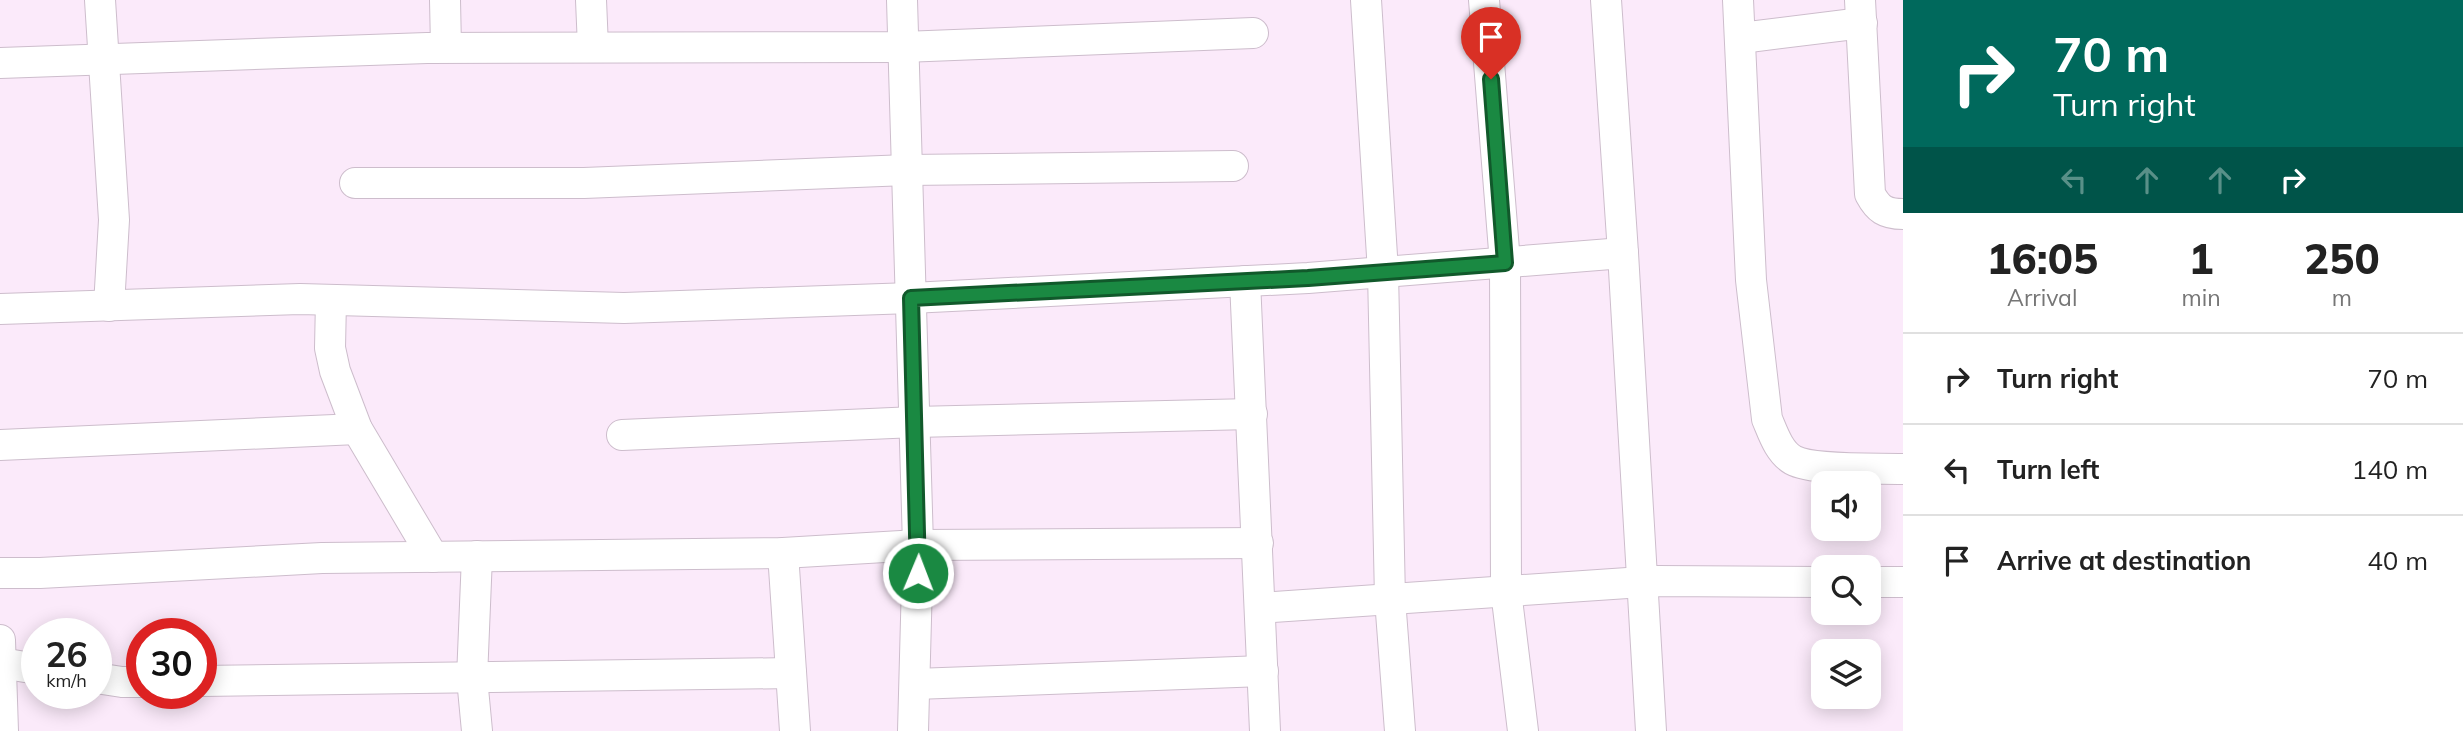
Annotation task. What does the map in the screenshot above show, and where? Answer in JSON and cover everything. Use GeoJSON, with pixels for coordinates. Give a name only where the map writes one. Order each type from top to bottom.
{"type":"FeatureCollection","features":[{"type":"Feature","properties":{"kind":"street"},"geometry":{"type":"LineString","coordinates":[[100,0],[106,59],[114,220],[109,306]]}},
{"type":"Feature","properties":{"kind":"street"},"geometry":{"type":"LineString","coordinates":[[444,0],[446,47]]}},
{"type":"Feature","properties":{"kind":"street"},"geometry":{"type":"LineString","coordinates":[[591,0],[593,47]]}},
{"type":"Feature","properties":{"kind":"street"},"geometry":{"type":"LineString","coordinates":[[902,0],[918,545],[913,731]]}},
{"type":"Feature","properties":{"kind":"street"},"geometry":{"type":"LineString","coordinates":[[1366,0],[1383,272],[1390,599],[1400,731]]}},
{"type":"Feature","properties":{"kind":"street"},"geometry":{"type":"LineString","coordinates":[[1484,0],[1505,263],[1506,591],[1523,731]]}},
{"type":"Feature","properties":{"kind":"street"},"geometry":{"type":"LineString","coordinates":[[1606,0],[1651,731]]}},
{"type":"Feature","properties":{"kind":"street"},"geometry":{"type":"LineString","coordinates":[[1738,0],[1751,280],[1767,419],[1776,440],[1792,459],[1810,465],[1903,469]]}},
{"type":"Feature","properties":{"kind":"street"},"geometry":{"type":"LineString","coordinates":[[1741,38],[1861,12],[1870,194],[1877,207],[1886,213],[1903,214]]}},
{"type":"Feature","properties":{"kind":"street"},"geometry":{"type":"LineString","coordinates":[[0,63],[446,47],[903,47],[1253,33]]}},
{"type":"Feature","properties":{"kind":"street"},"geometry":{"type":"LineString","coordinates":[[355,183],[584,183],[907,170],[1233,166]]}},
{"type":"Feature","properties":{"kind":"street"},"geometry":{"type":"LineString","coordinates":[[0,309],[300,299],[624,308],[911,298],[1245,281],[1623,253]]}},
{"type":"Feature","properties":{"kind":"street"},"geometry":{"type":"LineString","coordinates":[[1245,281],[1265,731]]}},
{"type":"Feature","properties":{"kind":"street"},"geometry":{"type":"LineString","coordinates":[[331,300],[330,348],[335,371],[357,429],[433,557]]}},
{"type":"Feature","properties":{"kind":"street"},"geometry":{"type":"LineString","coordinates":[[622,435],[915,422],[1252,414]]}},
{"type":"Feature","properties":{"kind":"street"},"geometry":{"type":"LineString","coordinates":[[0,445],[357,429]]}},
{"type":"Feature","properties":{"kind":"street"},"geometry":{"type":"LineString","coordinates":[[0,573],[322,558],[783,553],[918,545],[1258,543]]}},
{"type":"Feature","properties":{"kind":"street"},"geometry":{"type":"LineString","coordinates":[[783,553],[795,731]]}},
{"type":"Feature","properties":{"kind":"street"},"geometry":{"type":"LineString","coordinates":[[477,556],[472,678],[477,731]]}},
{"type":"Feature","properties":{"kind":"street"},"geometry":{"type":"LineString","coordinates":[[1261,608],[1642,582],[1811,582]]}},
{"type":"Feature","properties":{"kind":"street"},"geometry":{"type":"LineString","coordinates":[[1881,582],[1903,582]]}},
{"type":"Feature","properties":{"kind":"street"},"geometry":{"type":"LineString","coordinates":[[0,640],[3,731]]}},
{"type":"Feature","properties":{"kind":"street"},"geometry":{"type":"LineString","coordinates":[[1,663],[21,666]]}},
{"type":"Feature","properties":{"kind":"street"},"geometry":{"type":"LineString","coordinates":[[915,684],[1263,671]]}},
{"type":"Feature","properties":{"kind":"street"},"geometry":{"type":"LineString","coordinates":[[217,681],[791,673]]}},
{"type":"Feature","properties":{"kind":"route"},"geometry":{"type":"LineString","coordinates":[[918,573],[911,298],[1308,278],[1505,263],[1491,79]]}}]}
